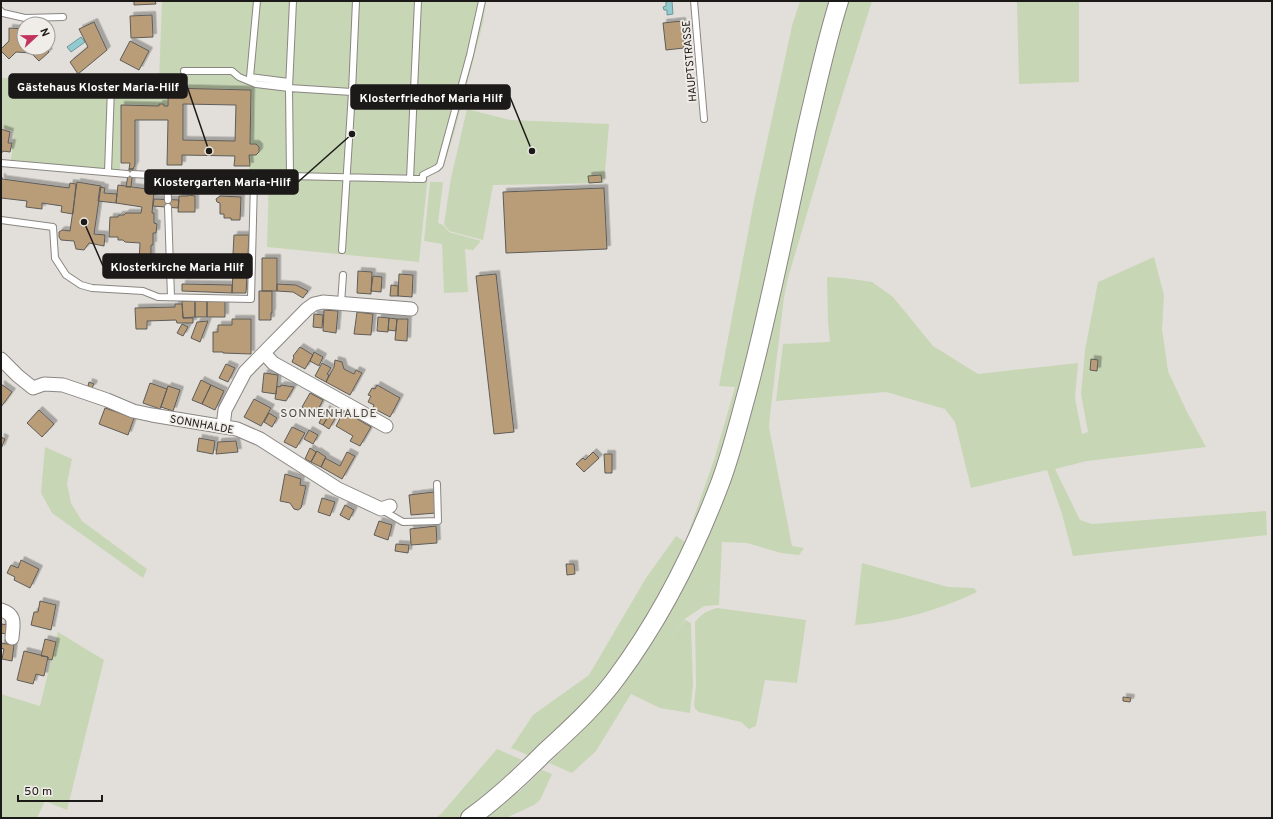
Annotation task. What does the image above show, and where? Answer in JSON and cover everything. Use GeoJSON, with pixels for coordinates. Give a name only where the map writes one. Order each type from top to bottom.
{"type":"FeatureCollection","features":[{"type":"Feature","properties":{"kind":"main road"},"geometry":{"type":"LineString","coordinates":[[470,818],[506,789],[566,733],[616,679],[651,628],[677,582],[696,542],[720,484],[735,436],[753,368],[819,74],[839,1]]}},
{"type":"Feature","properties":{"kind":"street"},"geometry":{"type":"LineString","coordinates":[[223,426],[225,410],[245,372],[307,309],[314,304],[323,302],[411,309]]}},
{"type":"Feature","properties":{"kind":"street"},"geometry":{"type":"LineString","coordinates":[[264,354],[273,363],[386,426]]}},
{"type":"Feature","properties":{"kind":"street","name":"SONNHALDE"},"geometry":{"type":"LineString","coordinates":[[1,359],[33,388],[44,384],[63,385],[87,392],[133,411],[237,429],[260,439],[338,490],[385,507]]}},
{"type":"Feature","properties":{"kind":"street"},"geometry":{"type":"LineString","coordinates":[[1,610],[9,612],[12,617],[12,638]]}},
{"type":"Feature","properties":{"kind":"lane"},"geometry":{"type":"LineString","coordinates":[[257,1],[250,77],[289,85]]}},
{"type":"Feature","properties":{"kind":"lane"},"geometry":{"type":"LineString","coordinates":[[293,1],[289,85],[290,176],[410,179],[426,179],[423,175],[440,165],[470,55],[482,1]]}},
{"type":"Feature","properties":{"kind":"lane"},"geometry":{"type":"LineString","coordinates":[[342,250],[356,1]]}},
{"type":"Feature","properties":{"kind":"lane"},"geometry":{"type":"LineString","coordinates":[[410,179],[418,1]]}},
{"type":"Feature","properties":{"kind":"lane","name":"HAUPTSTRASSE"},"geometry":{"type":"LineString","coordinates":[[694,1],[704,119]]}},
{"type":"Feature","properties":{"kind":"lane"},"geometry":{"type":"LineString","coordinates":[[1,11],[3,13],[25,18],[63,17]]}},
{"type":"Feature","properties":{"kind":"lane"},"geometry":{"type":"LineString","coordinates":[[184,71],[232,71],[239,77],[256,84],[289,85],[352,92]]}},
{"type":"Feature","properties":{"kind":"lane"},"geometry":{"type":"LineString","coordinates":[[108,172],[111,87],[139,87],[166,91]]}},
{"type":"Feature","properties":{"kind":"lane"},"geometry":{"type":"LineString","coordinates":[[1,163],[167,177],[254,181],[251,299],[158,297],[143,291],[92,288],[81,285],[66,276],[54,258],[53,227],[1,220]]}},
{"type":"Feature","properties":{"kind":"lane"},"geometry":{"type":"LineString","coordinates":[[167,177],[168,200]]}},
{"type":"Feature","properties":{"kind":"lane"},"geometry":{"type":"LineString","coordinates":[[168,207],[171,297]]}},
{"type":"Feature","properties":{"kind":"lane"},"geometry":{"type":"LineString","coordinates":[[341,303],[343,275]]}},
{"type":"Feature","properties":{"kind":"lane","name":"SONNHALDE"},"geometry":{"type":"LineString","coordinates":[[385,507],[403,522],[438,521],[437,484]]}},
{"type":"Feature","properties":{"kind":"green space"},"geometry":{"type":"Polygon","coordinates":[[[162,1],[486,1],[483,23],[453,137],[443,168],[439,172],[428,175],[419,262],[267,247],[269,174],[249,173],[249,155],[256,155],[259,152],[259,147],[256,144],[250,144],[251,90],[168,88],[168,106],[160,104],[159,106],[120,119],[120,171],[11,160],[14,131],[1,128],[2,78],[159,82],[162,1]]]}},
{"type":"Feature","properties":{"kind":"green space"},"geometry":{"type":"Polygon","coordinates":[[[800,1],[832,1],[748,361],[726,440],[693,533],[688,534],[714,460],[735,387],[719,386],[754,201],[792,26],[800,1]]]}},
{"type":"Feature","properties":{"kind":"green space"},"geometry":{"type":"Polygon","coordinates":[[[847,1],[872,1],[836,115],[788,278],[784,297],[769,427],[792,546],[804,548],[799,555],[781,553],[747,543],[722,542],[719,605],[704,606],[686,618],[663,650],[685,620],[691,623],[693,684],[690,713],[660,708],[631,694],[596,751],[572,773],[549,763],[572,741],[571,740],[693,564],[847,1]]]}},
{"type":"Feature","properties":{"kind":"green space"},"geometry":{"type":"Polygon","coordinates":[[[1017,1],[1079,1],[1079,82],[1019,84],[1017,1]]]}},
{"type":"Feature","properties":{"kind":"green space"},"geometry":{"type":"Polygon","coordinates":[[[467,109],[510,120],[609,124],[604,183],[493,185],[483,240],[449,231],[444,224],[451,178],[467,109]]]}},
{"type":"Feature","properties":{"kind":"green space"},"geometry":{"type":"Polygon","coordinates":[[[430,182],[443,182],[438,223],[443,225],[449,232],[481,241],[473,250],[465,249],[468,292],[444,293],[442,244],[424,241],[430,182]]]}},
{"type":"Feature","properties":{"kind":"green space"},"geometry":{"type":"Polygon","coordinates":[[[1154,257],[1164,295],[1162,329],[1168,371],[1186,410],[1206,447],[1087,461],[1055,469],[1080,520],[1092,524],[1266,511],[1267,535],[1073,556],[1062,514],[1047,470],[971,488],[955,422],[945,409],[886,392],[776,401],[783,344],[830,342],[827,277],[844,278],[872,282],[893,297],[933,346],[978,374],[1078,363],[1075,398],[1082,434],[1088,432],[1081,394],[1085,350],[1098,282],[1154,257]]]}},
{"type":"Feature","properties":{"kind":"green space"},"geometry":{"type":"Polygon","coordinates":[[[45,447],[72,459],[67,484],[71,503],[82,521],[147,569],[143,578],[52,513],[41,493],[45,447]]]}},
{"type":"Feature","properties":{"kind":"green space"},"geometry":{"type":"Polygon","coordinates":[[[676,536],[685,542],[686,547],[664,591],[617,666],[554,736],[551,733],[528,755],[511,748],[533,715],[589,675],[646,578],[676,536]]]}},
{"type":"Feature","properties":{"kind":"green space"},"geometry":{"type":"Polygon","coordinates":[[[862,563],[948,587],[974,588],[977,592],[933,610],[887,621],[855,625],[862,563]]]}},
{"type":"Feature","properties":{"kind":"green space"},"geometry":{"type":"Polygon","coordinates":[[[717,608],[806,620],[797,683],[765,680],[756,726],[749,729],[741,722],[699,712],[695,709],[695,622],[700,616],[717,608]]]}},
{"type":"Feature","properties":{"kind":"green space"},"geometry":{"type":"Polygon","coordinates":[[[58,632],[104,660],[67,810],[45,801],[37,818],[1,818],[1,694],[40,706],[58,632]]]}},
{"type":"Feature","properties":{"kind":"green space"},"geometry":{"type":"Polygon","coordinates":[[[497,749],[522,760],[473,808],[458,818],[436,818],[441,814],[497,749]]]}},
{"type":"Feature","properties":{"kind":"green space"},"geometry":{"type":"Polygon","coordinates":[[[542,770],[552,774],[540,800],[534,805],[506,818],[483,818],[516,791],[519,792],[542,770]]]}},
{"type":"Feature","properties":{"kind":"water"},"geometry":{"type":"Polygon","coordinates":[[[672,1],[673,14],[667,15],[667,10],[664,10],[663,7],[666,6],[666,2],[672,1]]]}},
{"type":"Feature","properties":{"kind":"water"},"geometry":{"type":"Polygon","coordinates":[[[81,37],[85,42],[71,52],[67,47],[81,37]]]}},
{"type":"Feature","properties":{"kind":"building"},"geometry":{"type":"Polygon","coordinates":[[[134,1],[155,1],[156,4],[134,5],[134,1]]]}},
{"type":"Feature","properties":{"kind":"building"},"geometry":{"type":"Polygon","coordinates":[[[152,15],[153,37],[131,38],[130,16],[152,15]]]}},
{"type":"Feature","properties":{"kind":"building"},"geometry":{"type":"Polygon","coordinates":[[[682,21],[684,48],[666,50],[663,23],[682,21]]]}},
{"type":"Feature","properties":{"kind":"building"},"geometry":{"type":"Polygon","coordinates":[[[94,22],[107,50],[78,74],[70,62],[88,47],[79,29],[94,22]]]}},
{"type":"Feature","properties":{"kind":"building"},"geometry":{"type":"Polygon","coordinates":[[[9,28],[16,28],[16,52],[9,59],[1,51],[1,49],[9,41],[9,28]]]}},
{"type":"Feature","properties":{"kind":"building"},"geometry":{"type":"Polygon","coordinates":[[[130,41],[149,51],[139,70],[120,60],[130,41]]]}},
{"type":"Feature","properties":{"kind":"building"},"geometry":{"type":"Polygon","coordinates":[[[34,56],[45,56],[39,61],[34,56]]]}},
{"type":"Feature","properties":{"kind":"building"},"geometry":{"type":"Polygon","coordinates":[[[168,88],[251,90],[250,144],[256,144],[259,147],[259,152],[256,155],[249,155],[250,166],[234,166],[235,156],[182,155],[182,165],[167,165],[168,120],[135,120],[135,165],[133,169],[129,169],[130,163],[121,163],[121,105],[159,106],[159,104],[164,104],[164,106],[168,106],[168,88]],[[183,104],[183,140],[235,141],[236,105],[183,104]]]}},
{"type":"Feature","properties":{"kind":"building"},"geometry":{"type":"Polygon","coordinates":[[[1,129],[10,132],[8,143],[12,143],[10,152],[1,152],[1,129]]]}},
{"type":"Feature","properties":{"kind":"building"},"geometry":{"type":"Polygon","coordinates":[[[129,169],[133,169],[131,187],[126,187],[129,169]]]}},
{"type":"Feature","properties":{"kind":"building"},"geometry":{"type":"Polygon","coordinates":[[[601,175],[602,182],[589,183],[588,176],[601,175]]]}},
{"type":"Feature","properties":{"kind":"building"},"geometry":{"type":"Polygon","coordinates":[[[1,177],[2,179],[69,188],[70,183],[76,184],[73,214],[61,212],[62,206],[42,203],[42,209],[26,207],[27,201],[1,198],[1,177]]]}},
{"type":"Feature","properties":{"kind":"building"},"geometry":{"type":"Polygon","coordinates":[[[77,182],[101,186],[94,234],[105,235],[104,246],[89,243],[84,250],[76,249],[74,241],[61,240],[59,237],[59,232],[62,230],[70,231],[77,182]]]}},
{"type":"Feature","properties":{"kind":"building"},"geometry":{"type":"Polygon","coordinates":[[[118,185],[154,190],[152,213],[154,213],[154,223],[157,224],[156,233],[153,233],[153,245],[151,245],[151,263],[139,262],[140,243],[125,242],[123,240],[118,240],[118,237],[109,237],[110,217],[118,217],[119,215],[124,215],[126,213],[141,213],[142,207],[116,203],[118,185]]]}},
{"type":"Feature","properties":{"kind":"building"},"geometry":{"type":"Polygon","coordinates":[[[100,187],[105,188],[104,193],[117,194],[116,203],[98,201],[100,187]]]}},
{"type":"Feature","properties":{"kind":"building"},"geometry":{"type":"Polygon","coordinates":[[[604,188],[607,249],[506,253],[503,192],[604,188]]]}},
{"type":"Feature","properties":{"kind":"building"},"geometry":{"type":"Polygon","coordinates":[[[179,196],[195,196],[195,212],[178,212],[179,196]]]}},
{"type":"Feature","properties":{"kind":"building"},"geometry":{"type":"Polygon","coordinates":[[[220,196],[241,197],[240,220],[224,218],[224,214],[220,214],[220,203],[217,202],[216,199],[220,196]]]}},
{"type":"Feature","properties":{"kind":"building"},"geometry":{"type":"Polygon","coordinates":[[[154,199],[179,200],[178,208],[153,206],[154,199]]]}},
{"type":"Feature","properties":{"kind":"building"},"geometry":{"type":"Polygon","coordinates":[[[234,235],[249,235],[248,255],[233,254],[234,235]]]}},
{"type":"Feature","properties":{"kind":"building"},"geometry":{"type":"Polygon","coordinates":[[[233,254],[243,255],[242,274],[233,273],[233,254]]]}},
{"type":"Feature","properties":{"kind":"building"},"geometry":{"type":"Polygon","coordinates":[[[262,258],[277,258],[277,291],[262,291],[262,258]]]}},
{"type":"Feature","properties":{"kind":"building"},"geometry":{"type":"Polygon","coordinates":[[[358,271],[372,272],[371,294],[357,293],[358,271]]]}},
{"type":"Feature","properties":{"kind":"building"},"geometry":{"type":"Polygon","coordinates":[[[233,273],[247,274],[246,293],[232,293],[233,273]]]}},
{"type":"Feature","properties":{"kind":"building"},"geometry":{"type":"Polygon","coordinates":[[[399,274],[413,275],[412,297],[398,296],[399,274]]]}},
{"type":"Feature","properties":{"kind":"building"},"geometry":{"type":"Polygon","coordinates":[[[496,274],[514,432],[494,434],[476,276],[496,274]]]}},
{"type":"Feature","properties":{"kind":"building"},"geometry":{"type":"Polygon","coordinates":[[[373,276],[382,277],[381,292],[371,291],[373,276]]]}},
{"type":"Feature","properties":{"kind":"building"},"geometry":{"type":"Polygon","coordinates":[[[182,284],[232,285],[232,293],[182,291],[182,284]]]}},
{"type":"Feature","properties":{"kind":"building"},"geometry":{"type":"Polygon","coordinates":[[[277,284],[296,285],[308,291],[303,298],[293,292],[277,291],[277,284]]]}},
{"type":"Feature","properties":{"kind":"building"},"geometry":{"type":"Polygon","coordinates":[[[391,285],[398,286],[398,296],[390,296],[391,285]]]}},
{"type":"Feature","properties":{"kind":"building"},"geometry":{"type":"Polygon","coordinates":[[[259,291],[272,291],[271,320],[259,320],[259,291]]]}},
{"type":"Feature","properties":{"kind":"building"},"geometry":{"type":"Polygon","coordinates":[[[225,300],[225,317],[207,317],[207,301],[225,300]]]}},
{"type":"Feature","properties":{"kind":"building"},"geometry":{"type":"Polygon","coordinates":[[[182,301],[195,301],[195,317],[183,318],[182,301]]]}},
{"type":"Feature","properties":{"kind":"building"},"geometry":{"type":"Polygon","coordinates":[[[195,301],[207,301],[207,317],[195,317],[195,301]]]}},
{"type":"Feature","properties":{"kind":"building"},"geometry":{"type":"Polygon","coordinates":[[[175,304],[182,304],[183,318],[193,318],[193,323],[177,323],[176,320],[147,321],[147,329],[136,329],[135,308],[175,307],[175,304]]]}},
{"type":"Feature","properties":{"kind":"building"},"geometry":{"type":"Polygon","coordinates":[[[324,310],[338,311],[336,333],[323,331],[324,310]]]}},
{"type":"Feature","properties":{"kind":"building"},"geometry":{"type":"Polygon","coordinates":[[[357,312],[373,314],[371,335],[354,334],[357,312]]]}},
{"type":"Feature","properties":{"kind":"building"},"geometry":{"type":"Polygon","coordinates":[[[314,314],[323,315],[322,328],[313,327],[314,314]]]}},
{"type":"Feature","properties":{"kind":"building"},"geometry":{"type":"Polygon","coordinates":[[[378,317],[389,318],[388,332],[377,331],[378,317]]]}},
{"type":"Feature","properties":{"kind":"building"},"geometry":{"type":"Polygon","coordinates":[[[389,318],[397,319],[396,331],[388,330],[389,318]]]}},
{"type":"Feature","properties":{"kind":"building"},"geometry":{"type":"Polygon","coordinates":[[[232,319],[251,319],[251,354],[213,352],[213,332],[218,332],[218,325],[232,325],[232,319]]]}},
{"type":"Feature","properties":{"kind":"building"},"geometry":{"type":"Polygon","coordinates":[[[397,319],[408,319],[407,341],[395,340],[397,319]]]}},
{"type":"Feature","properties":{"kind":"building"},"geometry":{"type":"Polygon","coordinates":[[[208,321],[200,342],[191,338],[197,322],[208,321]]]}},
{"type":"Feature","properties":{"kind":"building"},"geometry":{"type":"Polygon","coordinates":[[[182,324],[188,327],[183,336],[177,333],[182,324]]]}},
{"type":"Feature","properties":{"kind":"building"},"geometry":{"type":"Polygon","coordinates":[[[300,347],[313,355],[305,369],[292,362],[293,356],[300,347]]]}},
{"type":"Feature","properties":{"kind":"building"},"geometry":{"type":"Polygon","coordinates":[[[314,352],[323,357],[319,366],[310,361],[314,352]]]}},
{"type":"Feature","properties":{"kind":"building"},"geometry":{"type":"Polygon","coordinates":[[[1091,359],[1098,360],[1097,371],[1090,370],[1091,359]]]}},
{"type":"Feature","properties":{"kind":"building"},"geometry":{"type":"Polygon","coordinates":[[[335,360],[342,362],[344,369],[354,374],[356,370],[362,373],[350,395],[326,382],[334,367],[335,360]]]}},
{"type":"Feature","properties":{"kind":"building"},"geometry":{"type":"Polygon","coordinates":[[[322,363],[331,368],[327,374],[329,375],[326,382],[315,376],[322,363]]]}},
{"type":"Feature","properties":{"kind":"building"},"geometry":{"type":"Polygon","coordinates":[[[226,364],[235,368],[228,382],[219,378],[226,364]]]}},
{"type":"Feature","properties":{"kind":"building"},"geometry":{"type":"Polygon","coordinates":[[[264,373],[278,375],[276,394],[262,392],[264,373]]]}},
{"type":"Feature","properties":{"kind":"building"},"geometry":{"type":"Polygon","coordinates":[[[201,380],[211,385],[202,404],[192,400],[201,380]]]}},
{"type":"Feature","properties":{"kind":"building"},"geometry":{"type":"Polygon","coordinates":[[[89,382],[94,384],[92,388],[88,386],[89,382]]]}},
{"type":"Feature","properties":{"kind":"building"},"geometry":{"type":"Polygon","coordinates":[[[150,383],[167,389],[160,409],[143,403],[150,383]]]}},
{"type":"Feature","properties":{"kind":"building"},"geometry":{"type":"Polygon","coordinates":[[[1,384],[12,392],[1,407],[1,384]]]}},
{"type":"Feature","properties":{"kind":"building"},"geometry":{"type":"Polygon","coordinates":[[[211,385],[224,391],[215,410],[202,404],[211,385]]]}},
{"type":"Feature","properties":{"kind":"building"},"geometry":{"type":"Polygon","coordinates":[[[281,385],[294,387],[286,401],[275,399],[277,386],[280,387],[281,385]]]}},
{"type":"Feature","properties":{"kind":"building"},"geometry":{"type":"Polygon","coordinates":[[[377,385],[400,398],[390,417],[373,408],[374,405],[368,402],[371,396],[368,395],[372,388],[375,389],[377,385]]]}},
{"type":"Feature","properties":{"kind":"building"},"geometry":{"type":"Polygon","coordinates":[[[168,386],[180,390],[173,411],[161,407],[168,386]]]}},
{"type":"Feature","properties":{"kind":"building"},"geometry":{"type":"Polygon","coordinates":[[[310,393],[323,400],[315,415],[302,407],[310,393]]]}},
{"type":"Feature","properties":{"kind":"building"},"geometry":{"type":"Polygon","coordinates":[[[254,399],[271,408],[261,426],[244,417],[254,399]]]}},
{"type":"Feature","properties":{"kind":"building"},"geometry":{"type":"Polygon","coordinates":[[[105,408],[134,418],[128,435],[99,424],[105,408]]]}},
{"type":"Feature","properties":{"kind":"building"},"geometry":{"type":"Polygon","coordinates":[[[326,409],[331,412],[323,425],[319,423],[326,409]]]}},
{"type":"Feature","properties":{"kind":"building"},"geometry":{"type":"Polygon","coordinates":[[[39,410],[54,424],[42,437],[27,423],[39,410]]]}},
{"type":"Feature","properties":{"kind":"building"},"geometry":{"type":"Polygon","coordinates":[[[344,411],[371,427],[360,446],[350,441],[353,436],[336,426],[344,411]]]}},
{"type":"Feature","properties":{"kind":"building"},"geometry":{"type":"Polygon","coordinates":[[[331,412],[337,415],[329,429],[323,425],[331,412]]]}},
{"type":"Feature","properties":{"kind":"building"},"geometry":{"type":"Polygon","coordinates":[[[269,413],[277,418],[272,427],[264,422],[269,413]]]}},
{"type":"Feature","properties":{"kind":"building"},"geometry":{"type":"Polygon","coordinates":[[[292,427],[305,433],[296,448],[284,442],[292,427]]]}},
{"type":"Feature","properties":{"kind":"building"},"geometry":{"type":"Polygon","coordinates":[[[309,430],[318,435],[313,444],[304,439],[309,430]]]}},
{"type":"Feature","properties":{"kind":"building"},"geometry":{"type":"Polygon","coordinates":[[[1,437],[5,439],[1,449],[1,437]]]}},
{"type":"Feature","properties":{"kind":"building"},"geometry":{"type":"Polygon","coordinates":[[[199,438],[215,441],[213,454],[197,451],[199,438]]]}},
{"type":"Feature","properties":{"kind":"building"},"geometry":{"type":"Polygon","coordinates":[[[236,441],[238,452],[216,454],[218,442],[236,441]]]}},
{"type":"Feature","properties":{"kind":"building"},"geometry":{"type":"Polygon","coordinates":[[[310,448],[316,452],[311,462],[305,459],[310,448]]]}},
{"type":"Feature","properties":{"kind":"building"},"geometry":{"type":"Polygon","coordinates":[[[317,451],[326,457],[321,467],[311,462],[317,451]]]}},
{"type":"Feature","properties":{"kind":"building"},"geometry":{"type":"Polygon","coordinates":[[[347,452],[355,456],[342,479],[321,467],[325,458],[340,466],[347,452]]]}},
{"type":"Feature","properties":{"kind":"building"},"geometry":{"type":"Polygon","coordinates":[[[593,452],[599,458],[584,472],[576,464],[583,458],[585,460],[593,452]]]}},
{"type":"Feature","properties":{"kind":"building"},"geometry":{"type":"Polygon","coordinates":[[[604,454],[612,454],[612,473],[605,473],[604,454]]]}},
{"type":"Feature","properties":{"kind":"building"},"geometry":{"type":"Polygon","coordinates":[[[285,474],[301,479],[300,485],[306,486],[301,508],[298,510],[294,509],[290,503],[280,501],[285,474]]]}},
{"type":"Feature","properties":{"kind":"building"},"geometry":{"type":"Polygon","coordinates":[[[434,492],[436,513],[411,515],[409,495],[434,492]]]}},
{"type":"Feature","properties":{"kind":"building"},"geometry":{"type":"Polygon","coordinates":[[[322,498],[335,502],[330,516],[318,512],[322,498]]]}},
{"type":"Feature","properties":{"kind":"building"},"geometry":{"type":"Polygon","coordinates":[[[345,505],[354,510],[349,520],[340,515],[345,505]]]}},
{"type":"Feature","properties":{"kind":"building"},"geometry":{"type":"Polygon","coordinates":[[[379,521],[392,525],[388,540],[374,535],[379,521]]]}},
{"type":"Feature","properties":{"kind":"building"},"geometry":{"type":"Polygon","coordinates":[[[436,526],[437,543],[411,545],[410,529],[436,526]]]}},
{"type":"Feature","properties":{"kind":"building"},"geometry":{"type":"Polygon","coordinates":[[[396,544],[409,545],[408,553],[395,551],[396,544]]]}},
{"type":"Feature","properties":{"kind":"building"},"geometry":{"type":"Polygon","coordinates":[[[21,560],[39,569],[30,588],[14,580],[15,577],[7,573],[11,565],[18,568],[21,560]]]}},
{"type":"Feature","properties":{"kind":"building"},"geometry":{"type":"Polygon","coordinates":[[[566,564],[574,564],[575,574],[567,575],[566,564]]]}},
{"type":"Feature","properties":{"kind":"building"},"geometry":{"type":"Polygon","coordinates":[[[40,601],[56,605],[51,630],[31,625],[34,612],[38,612],[40,601]]]}},
{"type":"Feature","properties":{"kind":"building"},"geometry":{"type":"Polygon","coordinates":[[[2,624],[7,625],[6,634],[1,633],[2,624]]]}},
{"type":"Feature","properties":{"kind":"building"},"geometry":{"type":"Polygon","coordinates":[[[45,639],[56,642],[52,660],[48,659],[48,657],[41,656],[45,639]]]}},
{"type":"Feature","properties":{"kind":"building"},"geometry":{"type":"Polygon","coordinates":[[[1,643],[14,645],[12,661],[2,659],[4,649],[1,648],[1,643]]]}},
{"type":"Feature","properties":{"kind":"building"},"geometry":{"type":"Polygon","coordinates":[[[24,651],[48,657],[44,676],[36,674],[33,684],[17,680],[24,651]]]}},
{"type":"Feature","properties":{"kind":"building"},"geometry":{"type":"Polygon","coordinates":[[[1123,697],[1131,698],[1130,702],[1123,701],[1123,697]]]}},
{"type":"Feature","properties":{"kind":"place","name":"Klostergarten Maria-Hilf"},"geometry":{"type":"Point","coordinates":[352,134]}},
{"type":"Feature","properties":{"kind":"place","name":"Gästehaus Kloster Maria-Hilf"},"geometry":{"type":"Point","coordinates":[209,151]}},
{"type":"Feature","properties":{"kind":"place","name":"Klosterfriedhof Maria Hilf"},"geometry":{"type":"Point","coordinates":[532,151]}},
{"type":"Feature","properties":{"kind":"place","name":"Klosterkirche Maria Hilf"},"geometry":{"type":"Point","coordinates":[84,222]}},
{"type":"Feature","properties":{"kind":"district","name":"SONNENHALDE"},"geometry":{"type":"Point","coordinates":[329,413]}}]}
